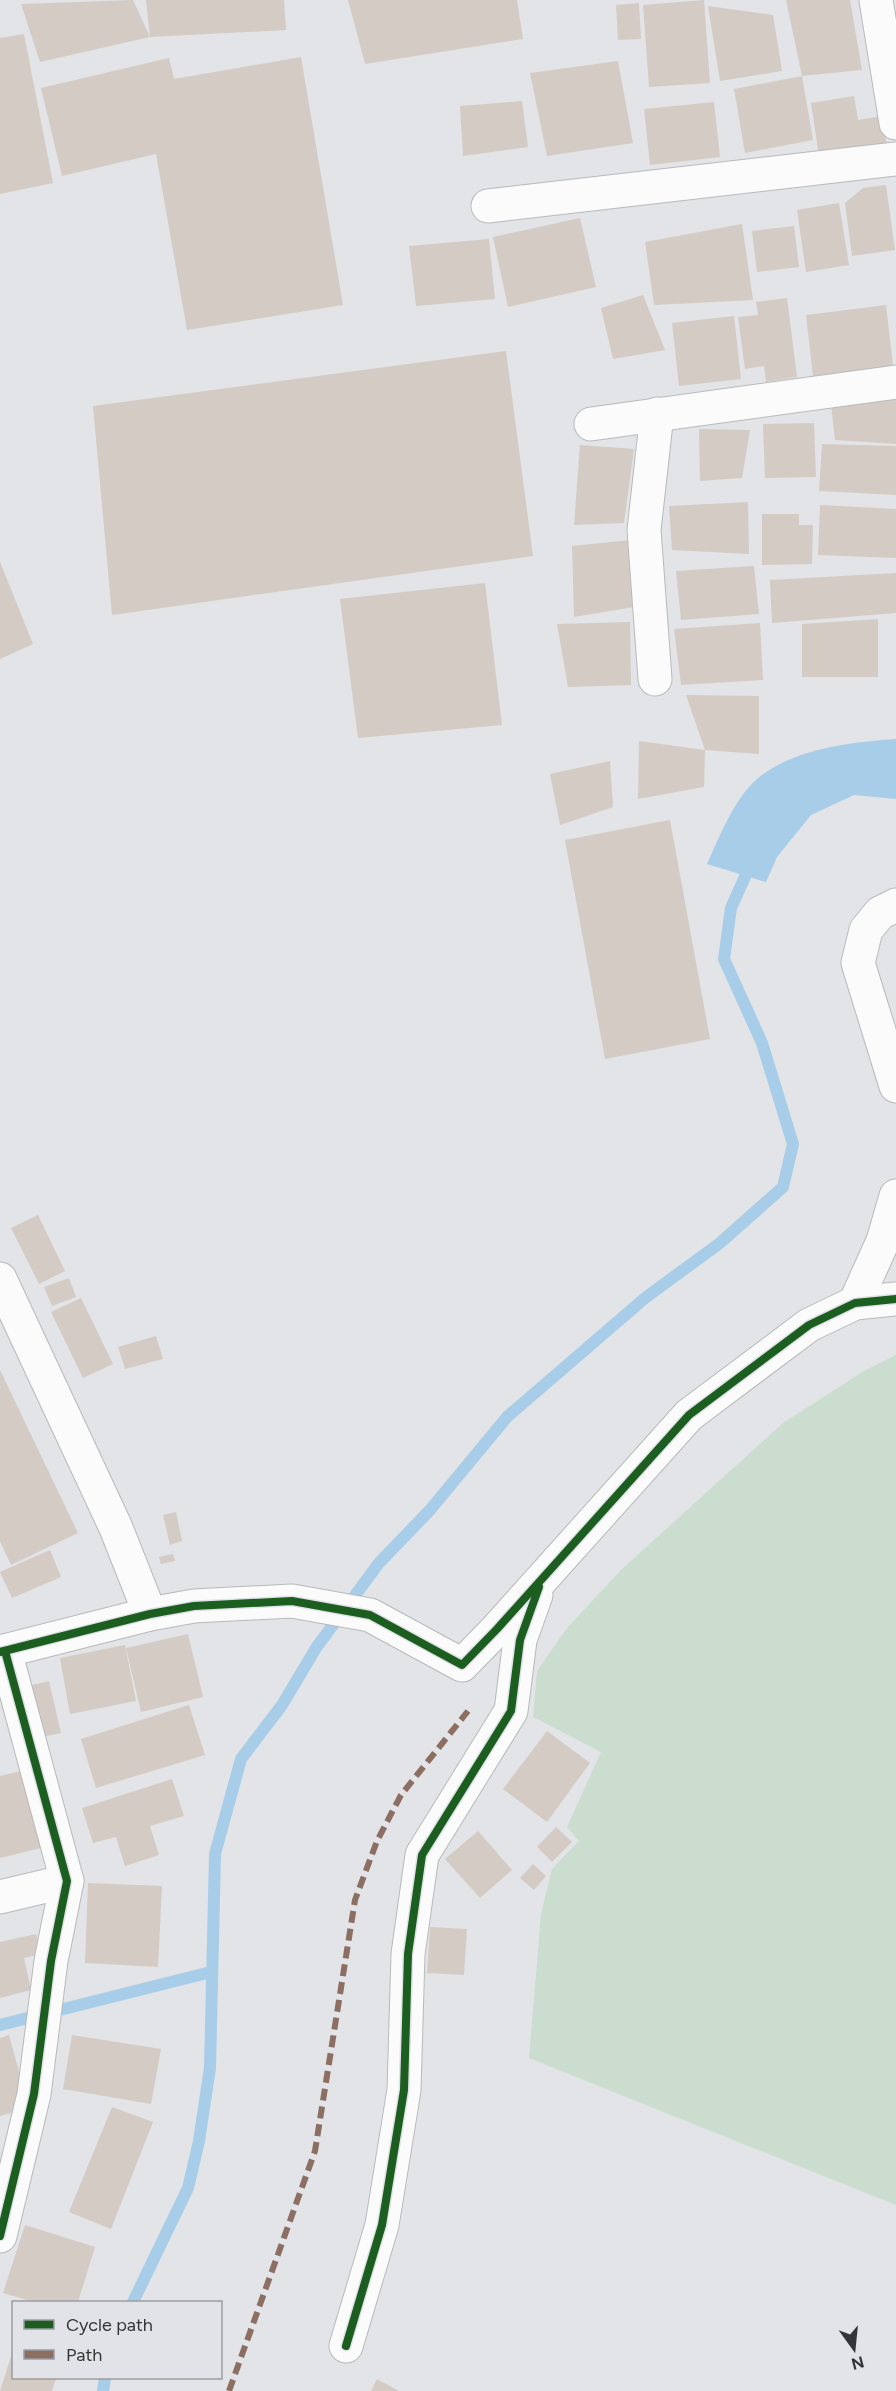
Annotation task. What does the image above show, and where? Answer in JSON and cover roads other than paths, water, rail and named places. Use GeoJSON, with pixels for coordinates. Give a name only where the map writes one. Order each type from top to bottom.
{"type":"FeatureCollection","features":[{"type":"Feature","properties":{"kind":"street"},"geometry":{"type":"LineString","coordinates":[[876,0],[896,123]]}},
{"type":"Feature","properties":{"kind":"street"},"geometry":{"type":"LineString","coordinates":[[488,206],[896,159]]}},
{"type":"Feature","properties":{"kind":"street"},"geometry":{"type":"LineString","coordinates":[[591,424],[896,382]]}},
{"type":"Feature","properties":{"kind":"street"},"geometry":{"type":"LineString","coordinates":[[655,679],[644,530],[657,414]]}},
{"type":"Feature","properties":{"kind":"street"},"geometry":{"type":"LineString","coordinates":[[896,905],[880,913],[866,930],[858,963],[896,1086]]}},
{"type":"Feature","properties":{"kind":"street"},"geometry":{"type":"LineString","coordinates":[[855,1303],[883,1241],[896,1196]]}},
{"type":"Feature","properties":{"kind":"street"},"geometry":{"type":"LineString","coordinates":[[0,1279],[116,1528],[150,1614]]}},
{"type":"Feature","properties":{"kind":"street"},"geometry":{"type":"LineString","coordinates":[[0,2236],[8,2180],[34,2094],[47,1994],[67,1881],[2,1652],[150,1614],[194,1606],[292,1601],[370,1615],[462,1665],[689,1415],[809,1325],[855,1303],[896,1299]]}},
{"type":"Feature","properties":{"kind":"street"},"geometry":{"type":"LineString","coordinates":[[346,2346],[382,2224],[404,2090],[408,1954],[422,1855],[511,1711],[520,1640],[542,1579]]}},
{"type":"Feature","properties":{"kind":"street"},"geometry":{"type":"LineString","coordinates":[[0,1898],[67,1881]]}},
{"type":"Feature","properties":{"kind":"water"},"geometry":{"type":"Polygon","coordinates":[[[896,739],[896,799],[854,795],[811,815],[777,857],[766,882],[707,864],[741,797],[756,780],[770,769],[822,749],[860,742],[896,739]]]}},
{"type":"Feature","properties":{"kind":"waterway"},"geometry":{"type":"LineString","coordinates":[[133,2301],[188,2188],[199,2141],[210,2068],[215,1854],[241,1759],[282,1705],[316,1648],[379,1563],[430,1510],[507,1417],[645,1298],[720,1243],[783,1187],[793,1144],[762,1043],[724,959],[731,908],[752,861]]}},
{"type":"Feature","properties":{"kind":"waterway"},"geometry":{"type":"LineString","coordinates":[[0,2025],[211,1972]]}},
{"type":"Feature","properties":{"kind":"waterway"},"geometry":{"type":"LineString","coordinates":[[103,2391],[105,2379]]}}]}
